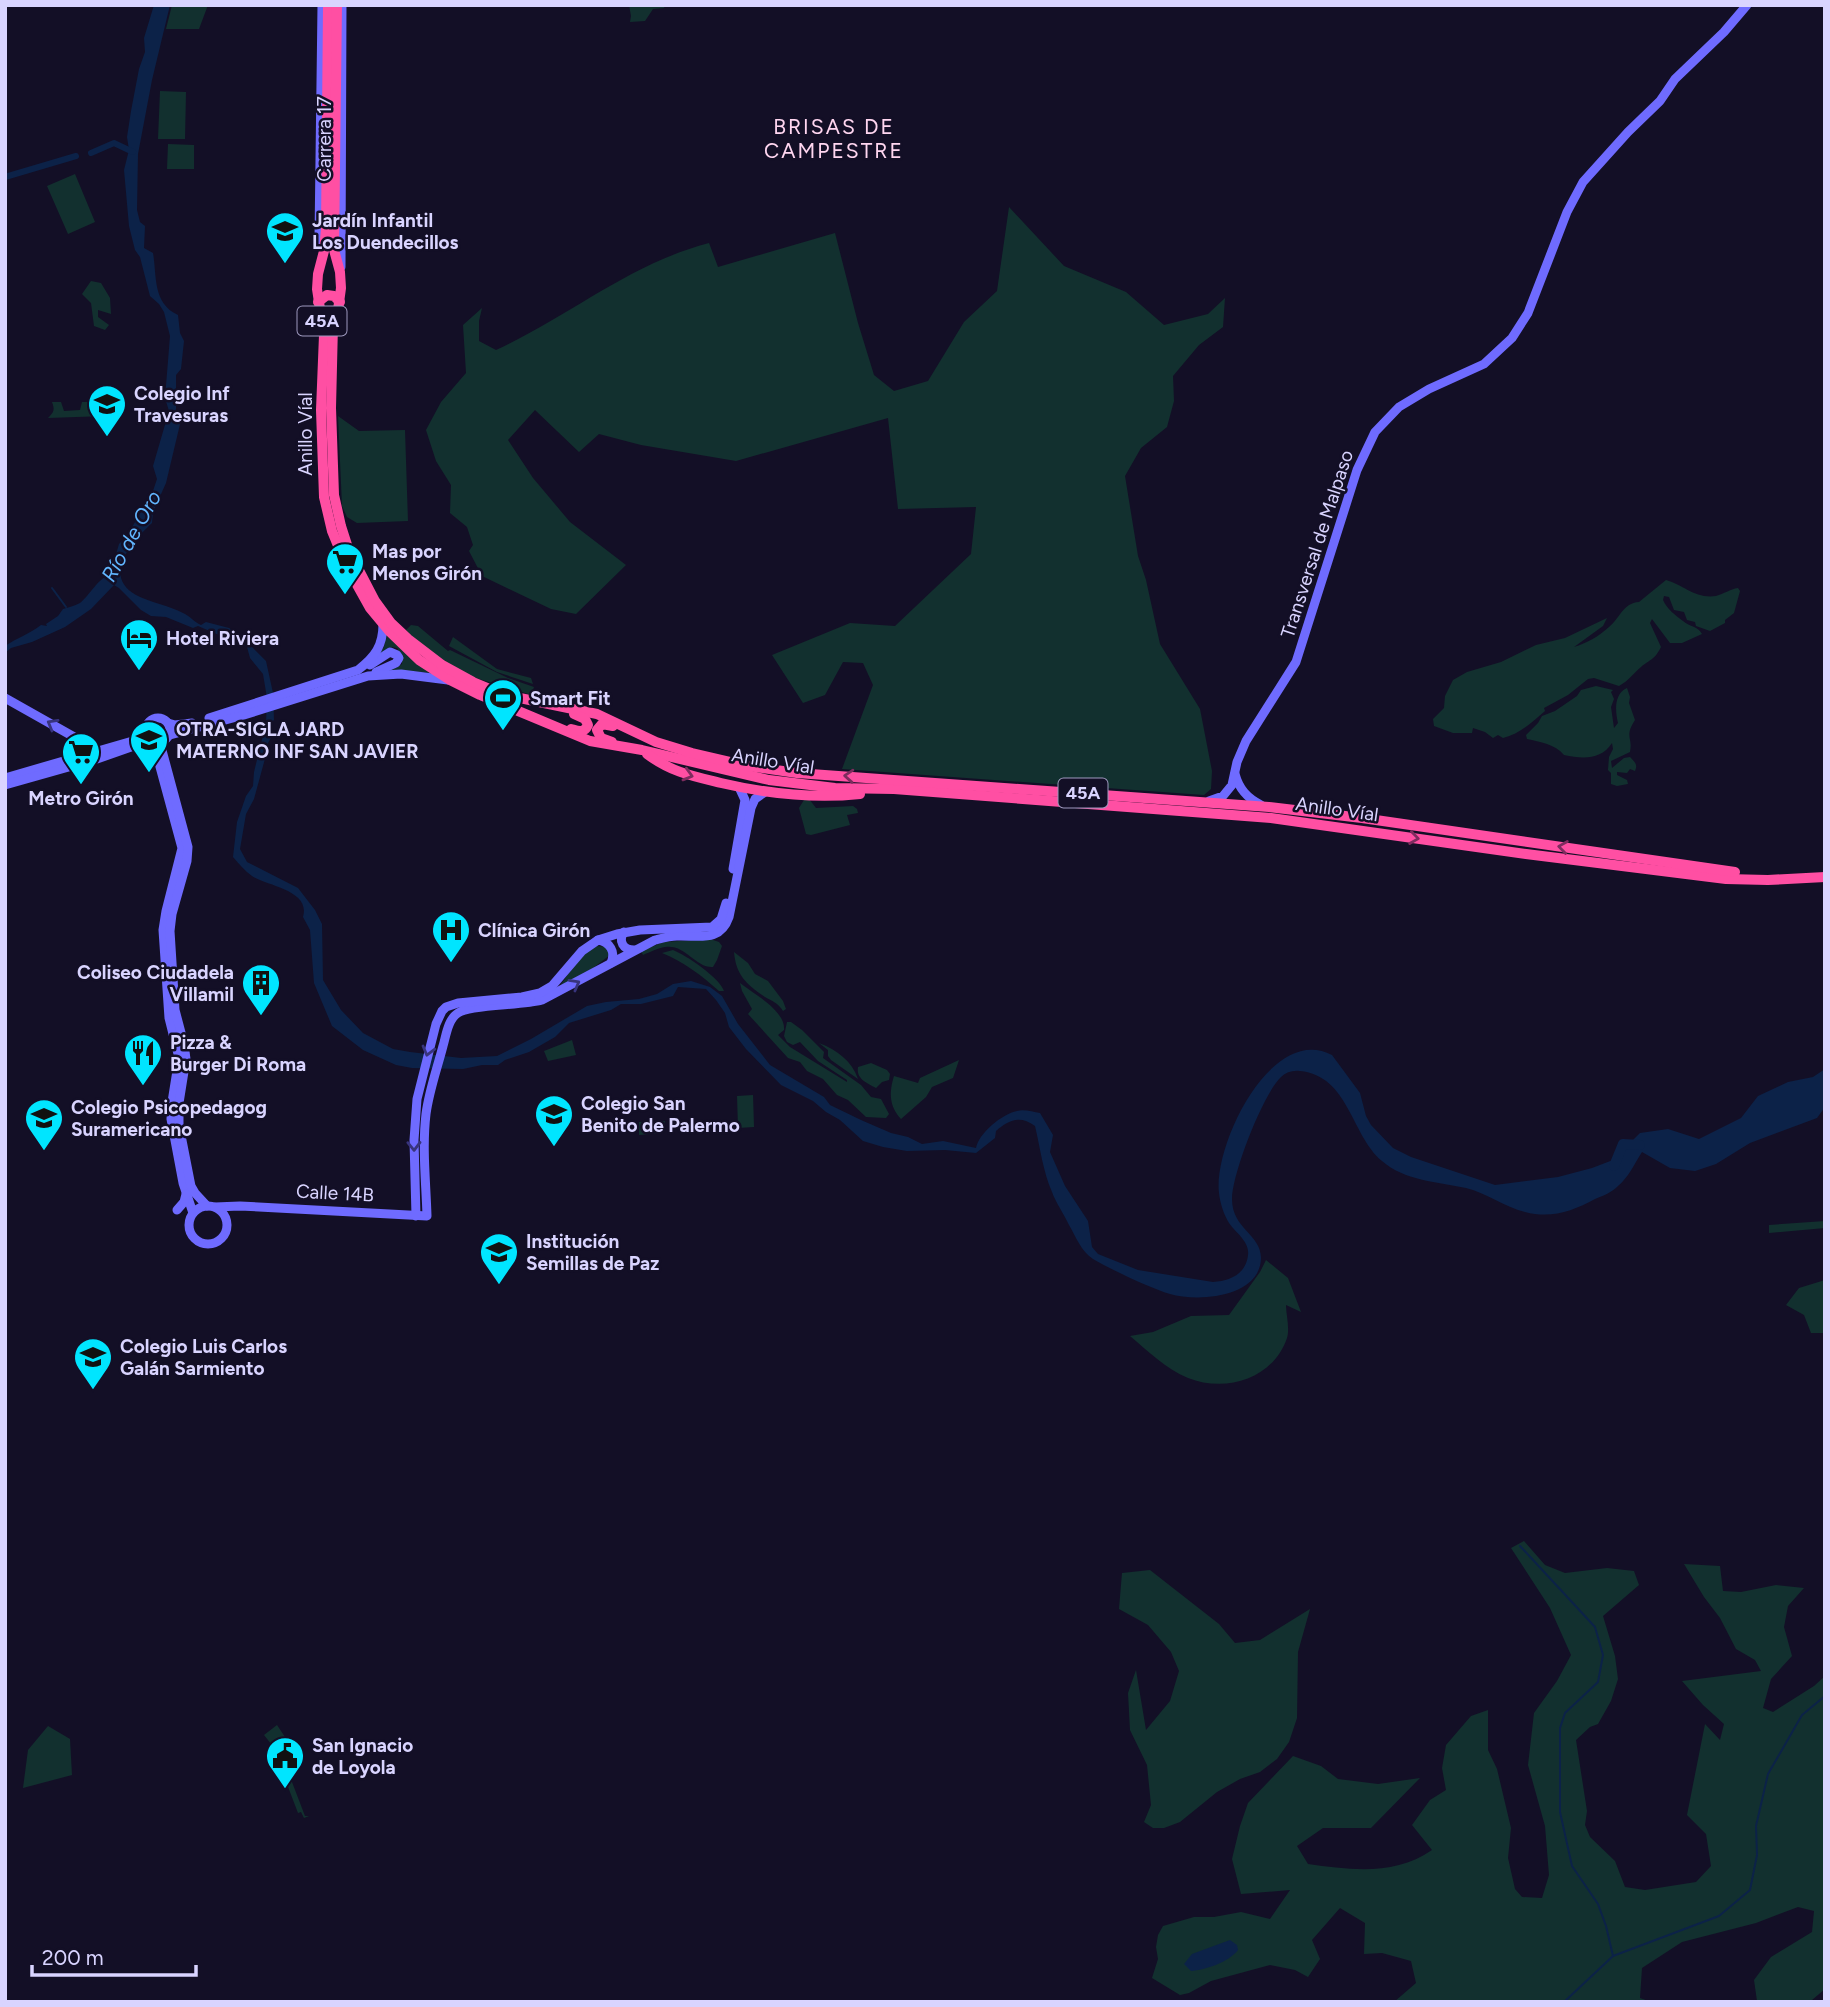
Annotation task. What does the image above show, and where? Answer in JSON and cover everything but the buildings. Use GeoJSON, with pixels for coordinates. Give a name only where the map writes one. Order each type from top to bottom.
{"type":"FeatureCollection","features":[{"type":"Feature","properties":{"kind":"highway","name":"Anillo Víal"},"geometry":{"type":"LineString","coordinates":[[328,5],[325,247],[318,274],[318,302],[324,335],[322,449],[326,510],[346,565],[370,608],[419,660],[450,680],[590,741],[769,780],[835,788],[894,789],[1271,818],[1707,877],[1768,880],[1825,877]]}},
{"type":"Feature","properties":{"kind":"highway","name":"Anillo Víal"},"geometry":{"type":"LineString","coordinates":[[340,5],[334,250],[340,274],[340,302],[333,325],[333,487],[341,526],[356,566],[379,608],[391,623],[442,666],[472,682],[515,697],[597,714],[656,742],[705,757],[784,771],[1269,807],[1731,872],[1789,874],[1825,871]]}},
{"type":"Feature","properties":{"kind":"highway"},"geometry":{"type":"LineString","coordinates":[[318,274],[321,281],[328,284],[336,282],[340,274]]}},
{"type":"Feature","properties":{"kind":"highway"},"geometry":{"type":"LineString","coordinates":[[318,302],[323,296],[331,295],[340,302]]}},
{"type":"Feature","properties":{"kind":"highway"},"geometry":{"type":"LineString","coordinates":[[538,719],[579,732],[587,727],[585,719],[543,703]]}},
{"type":"Feature","properties":{"kind":"highway"},"geometry":{"type":"LineString","coordinates":[[639,733],[605,723],[598,728],[601,738],[638,750],[683,774],[739,787],[789,796],[842,796],[894,789]]}},
{"type":"Feature","properties":{"kind":"street"},"geometry":{"type":"LineString","coordinates":[[322,5],[319,237],[325,247]]}},
{"type":"Feature","properties":{"kind":"street","name":"Transversal de Malpaso"},"geometry":{"type":"LineString","coordinates":[[1208,802],[1217,799],[1232,785],[1239,756],[1246,741],[1296,662],[1353,480],[1375,432],[1399,407],[1429,389],[1484,364],[1512,338],[1528,313],[1567,212],[1583,182],[1660,101],[1675,79],[1724,32],[1747,5]]}},
{"type":"Feature","properties":{"kind":"street"},"geometry":{"type":"LineString","coordinates":[[358,670],[371,660],[379,649],[383,624]]}},
{"type":"Feature","properties":{"kind":"street"},"geometry":{"type":"LineString","coordinates":[[5,785],[368,676],[397,663],[397,654],[390,652],[358,670],[278,701]]}},
{"type":"Feature","properties":{"kind":"street"},"geometry":{"type":"LineString","coordinates":[[368,676],[401,674],[450,680]]}},
{"type":"Feature","properties":{"kind":"street"},"geometry":{"type":"LineString","coordinates":[[5,698],[99,751]]}},
{"type":"Feature","properties":{"kind":"street"},"geometry":{"type":"LineString","coordinates":[[211,1207],[200,1208],[193,1213],[189,1224],[191,1233],[204,1243],[216,1242],[227,1228],[222,1212],[211,1207],[191,1186],[179,1125],[178,1103],[186,1059],[175,1010],[170,931],[188,847],[147,725],[155,718],[175,725],[190,724],[251,709]]}},
{"type":"Feature","properties":{"kind":"street"},"geometry":{"type":"LineString","coordinates":[[168,723],[170,735]]}},
{"type":"Feature","properties":{"kind":"street"},"geometry":{"type":"LineString","coordinates":[[5,778],[141,737],[152,739]]}},
{"type":"Feature","properties":{"kind":"street"},"geometry":{"type":"LineString","coordinates":[[152,739],[182,848],[163,930],[169,1018],[178,1058],[171,1119],[180,1171],[193,1213]]}},
{"type":"Feature","properties":{"kind":"street"},"geometry":{"type":"LineString","coordinates":[[1235,772],[1246,795],[1269,807]]}},
{"type":"Feature","properties":{"kind":"street"},"geometry":{"type":"LineString","coordinates":[[416,1216],[414,1124],[421,1078],[442,1011],[451,1005],[531,995],[547,990],[574,959],[598,940],[624,932],[712,927],[721,919],[724,911],[745,800],[739,787]]}},
{"type":"Feature","properties":{"kind":"street"},"geometry":{"type":"LineString","coordinates":[[611,963],[665,937],[708,936],[724,928],[729,917],[751,808],[755,799],[765,792]]}},
{"type":"Feature","properties":{"kind":"street"},"geometry":{"type":"LineString","coordinates":[[624,932],[621,936],[622,945],[628,950],[634,950]]}},
{"type":"Feature","properties":{"kind":"street"},"geometry":{"type":"LineString","coordinates":[[598,940],[610,946],[613,953],[611,963]]}},
{"type":"Feature","properties":{"kind":"street","name":"Calle 14B"},"geometry":{"type":"LineString","coordinates":[[211,1207],[240,1206],[427,1216],[425,1136],[428,1104],[454,1015],[463,1010],[542,1000],[611,963]]}},
{"type":"Feature","properties":{"kind":"street"},"geometry":{"type":"LineString","coordinates":[[177,1210],[184,1202],[186,1192]]}},
{"type":"Feature","properties":{"kind":"street"},"geometry":{"type":"LineString","coordinates":[[226,1220],[240,1206]]}},
{"type":"Feature","properties":{"kind":"green space"},"geometry":{"type":"Polygon","coordinates":[[[172,5],[208,5],[199,29],[166,29],[172,5]]]}},
{"type":"Feature","properties":{"kind":"green space"},"geometry":{"type":"Polygon","coordinates":[[[629,5],[665,5],[664,8],[653,9],[645,21],[630,22],[629,5]]]}},
{"type":"Feature","properties":{"kind":"green space"},"geometry":{"type":"Polygon","coordinates":[[[160,91],[186,92],[185,139],[158,139],[160,91]]]}},
{"type":"Feature","properties":{"kind":"green space"},"geometry":{"type":"Polygon","coordinates":[[[168,144],[194,145],[194,169],[167,169],[168,144]]]}},
{"type":"Feature","properties":{"kind":"green space"},"geometry":{"type":"Polygon","coordinates":[[[75,174],[95,222],[68,234],[47,186],[75,174]]]}},
{"type":"Feature","properties":{"kind":"green space"},"geometry":{"type":"Polygon","coordinates":[[[1009,207],[1064,266],[1126,292],[1164,325],[1208,314],[1225,298],[1223,327],[1199,345],[1173,376],[1174,401],[1167,427],[1141,448],[1125,476],[1138,556],[1160,644],[1200,709],[1212,771],[1211,789],[1204,795],[842,769],[873,685],[863,663],[843,662],[825,695],[803,703],[772,655],[850,623],[895,626],[971,554],[976,507],[898,509],[888,418],[736,461],[641,445],[599,434],[579,452],[535,410],[508,440],[533,478],[570,522],[626,565],[576,614],[551,609],[482,576],[469,551],[473,545],[467,527],[450,513],[451,485],[436,461],[426,430],[441,402],[466,373],[463,325],[482,308],[479,341],[496,350],[626,277],[680,252],[709,243],[718,267],[835,233],[874,375],[894,391],[928,381],[964,322],[997,291],[1009,207]]]}},
{"type":"Feature","properties":{"kind":"green space"},"geometry":{"type":"Polygon","coordinates":[[[91,281],[101,283],[110,298],[111,314],[98,310],[98,317],[109,325],[105,330],[94,326],[91,303],[82,294],[91,281]]]}},
{"type":"Feature","properties":{"kind":"green space"},"geometry":{"type":"Polygon","coordinates":[[[52,402],[61,402],[64,411],[80,410],[82,402],[88,402],[89,409],[97,411],[103,407],[113,413],[111,420],[105,416],[48,418],[53,411],[52,402]]]}},
{"type":"Feature","properties":{"kind":"green space"},"geometry":{"type":"Polygon","coordinates":[[[338,416],[359,431],[405,430],[408,521],[357,523],[347,517],[342,506],[338,416]]]}},
{"type":"Feature","properties":{"kind":"green space"},"geometry":{"type":"Polygon","coordinates":[[[1666,580],[1696,594],[1709,596],[1738,588],[1740,591],[1734,613],[1725,623],[1710,631],[1687,620],[1684,612],[1674,610],[1669,597],[1664,596],[1663,600],[1672,612],[1702,634],[1682,643],[1670,643],[1652,619],[1650,623],[1661,647],[1654,657],[1619,686],[1594,678],[1588,679],[1568,695],[1544,708],[1545,711],[1526,727],[1503,738],[1498,735],[1493,738],[1473,728],[1472,733],[1453,733],[1434,726],[1433,719],[1444,708],[1445,696],[1453,680],[1536,645],[1565,638],[1607,618],[1603,626],[1574,647],[1588,642],[1609,627],[1625,608],[1639,602],[1666,580]]]}},
{"type":"Feature","properties":{"kind":"green space"},"geometry":{"type":"Polygon","coordinates":[[[411,625],[418,626],[448,651],[534,687],[533,690],[541,692],[551,701],[466,675],[420,645],[406,630],[411,625]]]}},
{"type":"Feature","properties":{"kind":"green space"},"geometry":{"type":"Polygon","coordinates":[[[386,634],[431,673],[398,670],[379,673],[402,664],[402,656],[397,648],[391,647],[375,658],[384,647],[386,634]]]}},
{"type":"Feature","properties":{"kind":"green space"},"geometry":{"type":"Polygon","coordinates":[[[453,637],[497,669],[531,678],[533,684],[497,672],[449,646],[453,637]]]}},
{"type":"Feature","properties":{"kind":"green space"},"geometry":{"type":"Polygon","coordinates":[[[1596,686],[1613,690],[1611,707],[1614,728],[1618,723],[1616,708],[1620,694],[1627,688],[1630,697],[1629,703],[1635,720],[1629,734],[1630,752],[1611,761],[1612,768],[1624,758],[1630,757],[1635,762],[1635,771],[1630,769],[1627,773],[1617,772],[1628,784],[1611,784],[1611,773],[1608,770],[1612,743],[1603,753],[1578,757],[1564,755],[1552,746],[1527,739],[1526,735],[1542,716],[1555,711],[1577,696],[1581,690],[1596,686]]]}},
{"type":"Feature","properties":{"kind":"green space"},"geometry":{"type":"Polygon","coordinates":[[[809,799],[816,808],[853,806],[858,813],[847,815],[850,825],[806,834],[799,808],[804,800],[809,799]]]}},
{"type":"Feature","properties":{"kind":"green space"},"geometry":{"type":"Polygon","coordinates":[[[710,939],[722,946],[713,967],[701,964],[685,952],[672,947],[660,948],[643,955],[641,951],[664,942],[710,939]]]}},
{"type":"Feature","properties":{"kind":"green space"},"geometry":{"type":"Polygon","coordinates":[[[597,946],[607,947],[610,955],[560,986],[581,958],[597,946]]]}},
{"type":"Feature","properties":{"kind":"green space"},"geometry":{"type":"Polygon","coordinates":[[[673,950],[710,974],[724,991],[719,991],[692,969],[662,953],[673,950]]]}},
{"type":"Feature","properties":{"kind":"green space"},"geometry":{"type":"Polygon","coordinates":[[[734,952],[748,963],[755,974],[768,981],[786,1009],[783,1011],[747,983],[737,967],[734,952]]]}},
{"type":"Feature","properties":{"kind":"green space"},"geometry":{"type":"Polygon","coordinates":[[[740,983],[780,1016],[784,1030],[778,1035],[790,1047],[847,1082],[818,1061],[800,1042],[793,1045],[787,1042],[784,1036],[787,1022],[802,1030],[824,1052],[823,1058],[861,1085],[871,1097],[881,1099],[889,1114],[886,1118],[866,1117],[848,1100],[837,1095],[823,1079],[807,1071],[800,1062],[788,1058],[748,1014],[752,1009],[740,983]]]}},
{"type":"Feature","properties":{"kind":"green space"},"geometry":{"type":"Polygon","coordinates":[[[572,1040],[576,1055],[548,1061],[544,1051],[572,1040]]]}},
{"type":"Feature","properties":{"kind":"green space"},"geometry":{"type":"Polygon","coordinates":[[[819,1043],[843,1057],[858,1079],[831,1060],[828,1050],[819,1043]]]}},
{"type":"Feature","properties":{"kind":"green space"},"geometry":{"type":"Polygon","coordinates":[[[959,1060],[953,1078],[932,1087],[926,1097],[901,1119],[891,1099],[894,1076],[918,1083],[920,1078],[959,1060]]]}},
{"type":"Feature","properties":{"kind":"green space"},"geometry":{"type":"Polygon","coordinates":[[[871,1063],[890,1074],[889,1080],[876,1088],[863,1080],[858,1071],[858,1067],[871,1063]]]}},
{"type":"Feature","properties":{"kind":"green space"},"geometry":{"type":"Polygon","coordinates":[[[753,1095],[754,1127],[738,1128],[737,1096],[753,1095]]]}},
{"type":"Feature","properties":{"kind":"green space"},"geometry":{"type":"Polygon","coordinates":[[[665,1121],[663,1133],[639,1135],[639,1122],[665,1121]]]}},
{"type":"Feature","properties":{"kind":"green space"},"geometry":{"type":"Polygon","coordinates":[[[1825,1221],[1825,1228],[1769,1233],[1769,1225],[1825,1221]]]}},
{"type":"Feature","properties":{"kind":"green space"},"geometry":{"type":"Polygon","coordinates":[[[1266,1260],[1288,1278],[1301,1312],[1286,1305],[1287,1338],[1271,1364],[1260,1373],[1232,1383],[1218,1384],[1188,1378],[1172,1370],[1130,1336],[1153,1332],[1191,1316],[1229,1315],[1266,1260]]]}},
{"type":"Feature","properties":{"kind":"green space"},"geometry":{"type":"Polygon","coordinates":[[[1825,1280],[1825,1333],[1811,1333],[1804,1315],[1786,1305],[1799,1288],[1825,1280]]]}},
{"type":"Feature","properties":{"kind":"green space"},"geometry":{"type":"Polygon","coordinates":[[[1524,1541],[1545,1565],[1565,1573],[1607,1568],[1634,1571],[1639,1585],[1603,1616],[1615,1656],[1618,1679],[1611,1701],[1598,1724],[1590,1727],[1576,1740],[1587,1811],[1585,1825],[1590,1837],[1615,1861],[1625,1887],[1645,1890],[1696,1882],[1711,1866],[1706,1834],[1687,1815],[1705,1724],[1720,1740],[1724,1724],[1682,1681],[1761,1671],[1755,1660],[1736,1649],[1720,1618],[1684,1564],[1720,1566],[1723,1591],[1741,1592],[1776,1585],[1804,1588],[1788,1606],[1784,1627],[1792,1656],[1771,1679],[1763,1708],[1773,1712],[1825,1676],[1825,1989],[1812,2000],[1804,2002],[1757,2001],[1754,1980],[1771,1957],[1812,1932],[1814,1911],[1798,1907],[1756,1923],[1682,1942],[1642,1968],[1640,1998],[1651,2002],[1394,2002],[1416,1983],[1411,1961],[1382,1953],[1364,1954],[1365,1923],[1340,1908],[1312,1940],[1320,1959],[1308,1977],[1295,1970],[1270,1965],[1211,1981],[1180,1995],[1152,1978],[1158,1959],[1158,1935],[1163,1926],[1194,1917],[1214,1917],[1241,1912],[1270,1919],[1290,1890],[1241,1894],[1232,1859],[1248,1803],[1293,1756],[1321,1766],[1338,1779],[1378,1784],[1420,1778],[1371,1828],[1323,1828],[1297,1846],[1308,1864],[1372,1869],[1403,1864],[1432,1850],[1412,1825],[1430,1800],[1446,1790],[1442,1768],[1446,1745],[1471,1716],[1488,1710],[1488,1750],[1497,1769],[1511,1828],[1508,1858],[1515,1889],[1522,1897],[1542,1898],[1549,1875],[1545,1826],[1528,1765],[1534,1713],[1557,1681],[1571,1655],[1550,1608],[1511,1548],[1524,1541]]]}},
{"type":"Feature","properties":{"kind":"green space"},"geometry":{"type":"Polygon","coordinates":[[[1150,1570],[1219,1624],[1235,1643],[1260,1640],[1310,1609],[1298,1652],[1297,1718],[1289,1742],[1277,1759],[1260,1772],[1217,1792],[1180,1822],[1164,1828],[1153,1828],[1144,1822],[1151,1805],[1147,1765],[1130,1730],[1128,1693],[1136,1670],[1146,1730],[1170,1701],[1179,1671],[1171,1652],[1148,1625],[1119,1609],[1122,1573],[1150,1570]]]}},
{"type":"Feature","properties":{"kind":"green space"},"geometry":{"type":"Polygon","coordinates":[[[277,1725],[293,1749],[283,1759],[264,1735],[277,1725]]]}},
{"type":"Feature","properties":{"kind":"green space"},"geometry":{"type":"Polygon","coordinates":[[[48,1726],[70,1739],[72,1775],[23,1788],[28,1750],[48,1726]]]}},
{"type":"Feature","properties":{"kind":"green space"},"geometry":{"type":"Polygon","coordinates":[[[287,1764],[305,1816],[309,1816],[304,1818],[301,1812],[298,1813],[279,1770],[287,1764]]]}},
{"type":"Feature","properties":{"kind":"water","name":"Río de Oro"},"geometry":{"type":"Polygon","coordinates":[[[154,5],[170,5],[138,154],[137,210],[140,222],[145,226],[144,248],[153,253],[157,288],[164,303],[178,315],[184,341],[181,369],[176,375],[176,416],[181,420],[166,483],[153,512],[152,523],[129,548],[121,568],[121,578],[126,587],[136,595],[185,614],[201,625],[206,622],[229,628],[266,661],[273,693],[274,720],[268,725],[272,736],[254,799],[246,814],[240,849],[247,862],[298,888],[315,910],[322,924],[323,980],[341,1010],[363,1033],[393,1049],[410,1052],[461,1058],[497,1056],[587,1006],[639,999],[657,994],[673,984],[691,981],[710,987],[722,996],[738,1024],[770,1065],[824,1097],[830,1105],[891,1133],[922,1144],[943,1141],[976,1148],[986,1130],[1005,1116],[1020,1110],[1040,1113],[1053,1135],[1050,1152],[1065,1186],[1088,1221],[1092,1247],[1098,1254],[1138,1270],[1213,1282],[1225,1280],[1241,1272],[1248,1255],[1245,1242],[1229,1223],[1221,1205],[1220,1172],[1226,1147],[1250,1094],[1268,1072],[1288,1056],[1309,1050],[1332,1055],[1360,1093],[1371,1125],[1393,1148],[1411,1157],[1495,1185],[1558,1177],[1592,1168],[1613,1160],[1640,1133],[1668,1129],[1699,1139],[1741,1118],[1758,1096],[1788,1082],[1813,1077],[1825,1069],[1825,1107],[1817,1118],[1750,1143],[1716,1164],[1695,1171],[1670,1168],[1642,1152],[1625,1179],[1610,1192],[1570,1210],[1544,1215],[1517,1210],[1474,1190],[1422,1180],[1391,1168],[1372,1150],[1348,1108],[1329,1084],[1316,1075],[1300,1071],[1290,1072],[1281,1077],[1274,1086],[1258,1116],[1233,1187],[1233,1209],[1241,1225],[1260,1250],[1258,1271],[1250,1282],[1239,1289],[1211,1297],[1196,1297],[1170,1294],[1152,1288],[1093,1259],[1085,1252],[1049,1184],[1035,1126],[1019,1120],[1005,1124],[996,1131],[995,1138],[976,1153],[945,1150],[907,1151],[863,1141],[813,1101],[781,1085],[746,1049],[729,1027],[725,1013],[706,989],[678,987],[673,996],[641,1004],[621,1004],[611,1010],[569,1023],[555,1037],[498,1065],[463,1069],[412,1068],[396,1065],[363,1050],[332,1026],[314,983],[310,930],[303,917],[304,908],[301,901],[286,890],[252,876],[233,857],[237,822],[246,796],[253,786],[266,723],[267,698],[263,674],[250,658],[247,647],[198,626],[193,628],[166,617],[151,616],[114,585],[91,609],[65,627],[11,648],[5,653],[5,646],[41,625],[47,626],[63,609],[80,603],[110,575],[119,544],[127,536],[157,479],[153,466],[169,411],[165,398],[170,336],[164,312],[150,296],[140,257],[135,250],[129,226],[124,170],[129,150],[127,137],[131,111],[145,52],[144,38],[154,5]]]}},
{"type":"Feature","properties":{"kind":"water"},"geometry":{"type":"Polygon","coordinates":[[[1230,1940],[1237,1945],[1238,1950],[1223,1962],[1191,1971],[1184,1964],[1192,1954],[1230,1940]]]}},
{"type":"Feature","properties":{"kind":"waterway"},"geometry":{"type":"LineString","coordinates":[[91,153],[114,143],[133,152]]}},
{"type":"Feature","properties":{"kind":"waterway"},"geometry":{"type":"LineString","coordinates":[[5,177],[76,156]]}},
{"type":"Feature","properties":{"kind":"waterway"},"geometry":{"type":"LineString","coordinates":[[52,588],[66,607]]}},
{"type":"Feature","properties":{"kind":"waterway"},"geometry":{"type":"LineString","coordinates":[[1614,1166],[1623,1144],[1640,1145]]}},
{"type":"Feature","properties":{"kind":"waterway"},"geometry":{"type":"LineString","coordinates":[[1520,1546],[1595,1627],[1603,1655],[1598,1682],[1565,1713],[1560,1728],[1560,1812],[1572,1866],[1598,1904],[1613,1956]]}},
{"type":"Feature","properties":{"kind":"waterway"},"geometry":{"type":"LineString","coordinates":[[1564,2002],[1613,1956],[1719,1916],[1750,1890],[1757,1855],[1756,1826],[1768,1774],[1802,1715],[1825,1696]]}},
{"type":"Feature","properties":{"kind":"place","name":"Jardín Infantil Los Duendecillos"},"geometry":{"type":"Point","coordinates":[285,265]}},
{"type":"Feature","properties":{"kind":"place","name":"Colegio Inf Travesuras"},"geometry":{"type":"Point","coordinates":[107,438]}},
{"type":"Feature","properties":{"kind":"place","name":"Mas por Menos Girón"},"geometry":{"type":"Point","coordinates":[345,596]}},
{"type":"Feature","properties":{"kind":"place","name":"Hotel Riviera"},"geometry":{"type":"Point","coordinates":[139,672]}},
{"type":"Feature","properties":{"kind":"place","name":"Smart Fit"},"geometry":{"type":"Point","coordinates":[503,732]}},
{"type":"Feature","properties":{"kind":"place","name":"OTRA-SIGLA JARD MATERNO INF SAN JAVIER"},"geometry":{"type":"Point","coordinates":[149,774]}},
{"type":"Feature","properties":{"kind":"place","name":"Metro Girón"},"geometry":{"type":"Point","coordinates":[81,786]}},
{"type":"Feature","properties":{"kind":"place","name":"Clínica Girón"},"geometry":{"type":"Point","coordinates":[451,964]}},
{"type":"Feature","properties":{"kind":"place","name":"Coliseo Ciudadela Villamil"},"geometry":{"type":"Point","coordinates":[261,1017]}},
{"type":"Feature","properties":{"kind":"place","name":"Pizza & Burger Di Roma"},"geometry":{"type":"Point","coordinates":[143,1087]}},
{"type":"Feature","properties":{"kind":"place","name":"Colegio San Benito de Palermo"},"geometry":{"type":"Point","coordinates":[554,1148]}},
{"type":"Feature","properties":{"kind":"place","name":"Colegio Psicopedagog Suramericano"},"geometry":{"type":"Point","coordinates":[44,1152]}},
{"type":"Feature","properties":{"kind":"place","name":"Institución Semillas de Paz"},"geometry":{"type":"Point","coordinates":[499,1286]}},
{"type":"Feature","properties":{"kind":"place","name":"Colegio Luis Carlos Galán Sarmiento"},"geometry":{"type":"Point","coordinates":[93,1391]}},
{"type":"Feature","properties":{"kind":"place","name":"San Ignacio de Loyola"},"geometry":{"type":"Point","coordinates":[285,1790]}},
{"type":"Feature","properties":{"kind":"district","name":"BRISAS DE CAMPESTRE"},"geometry":{"type":"Point","coordinates":[834,138]}}]}
